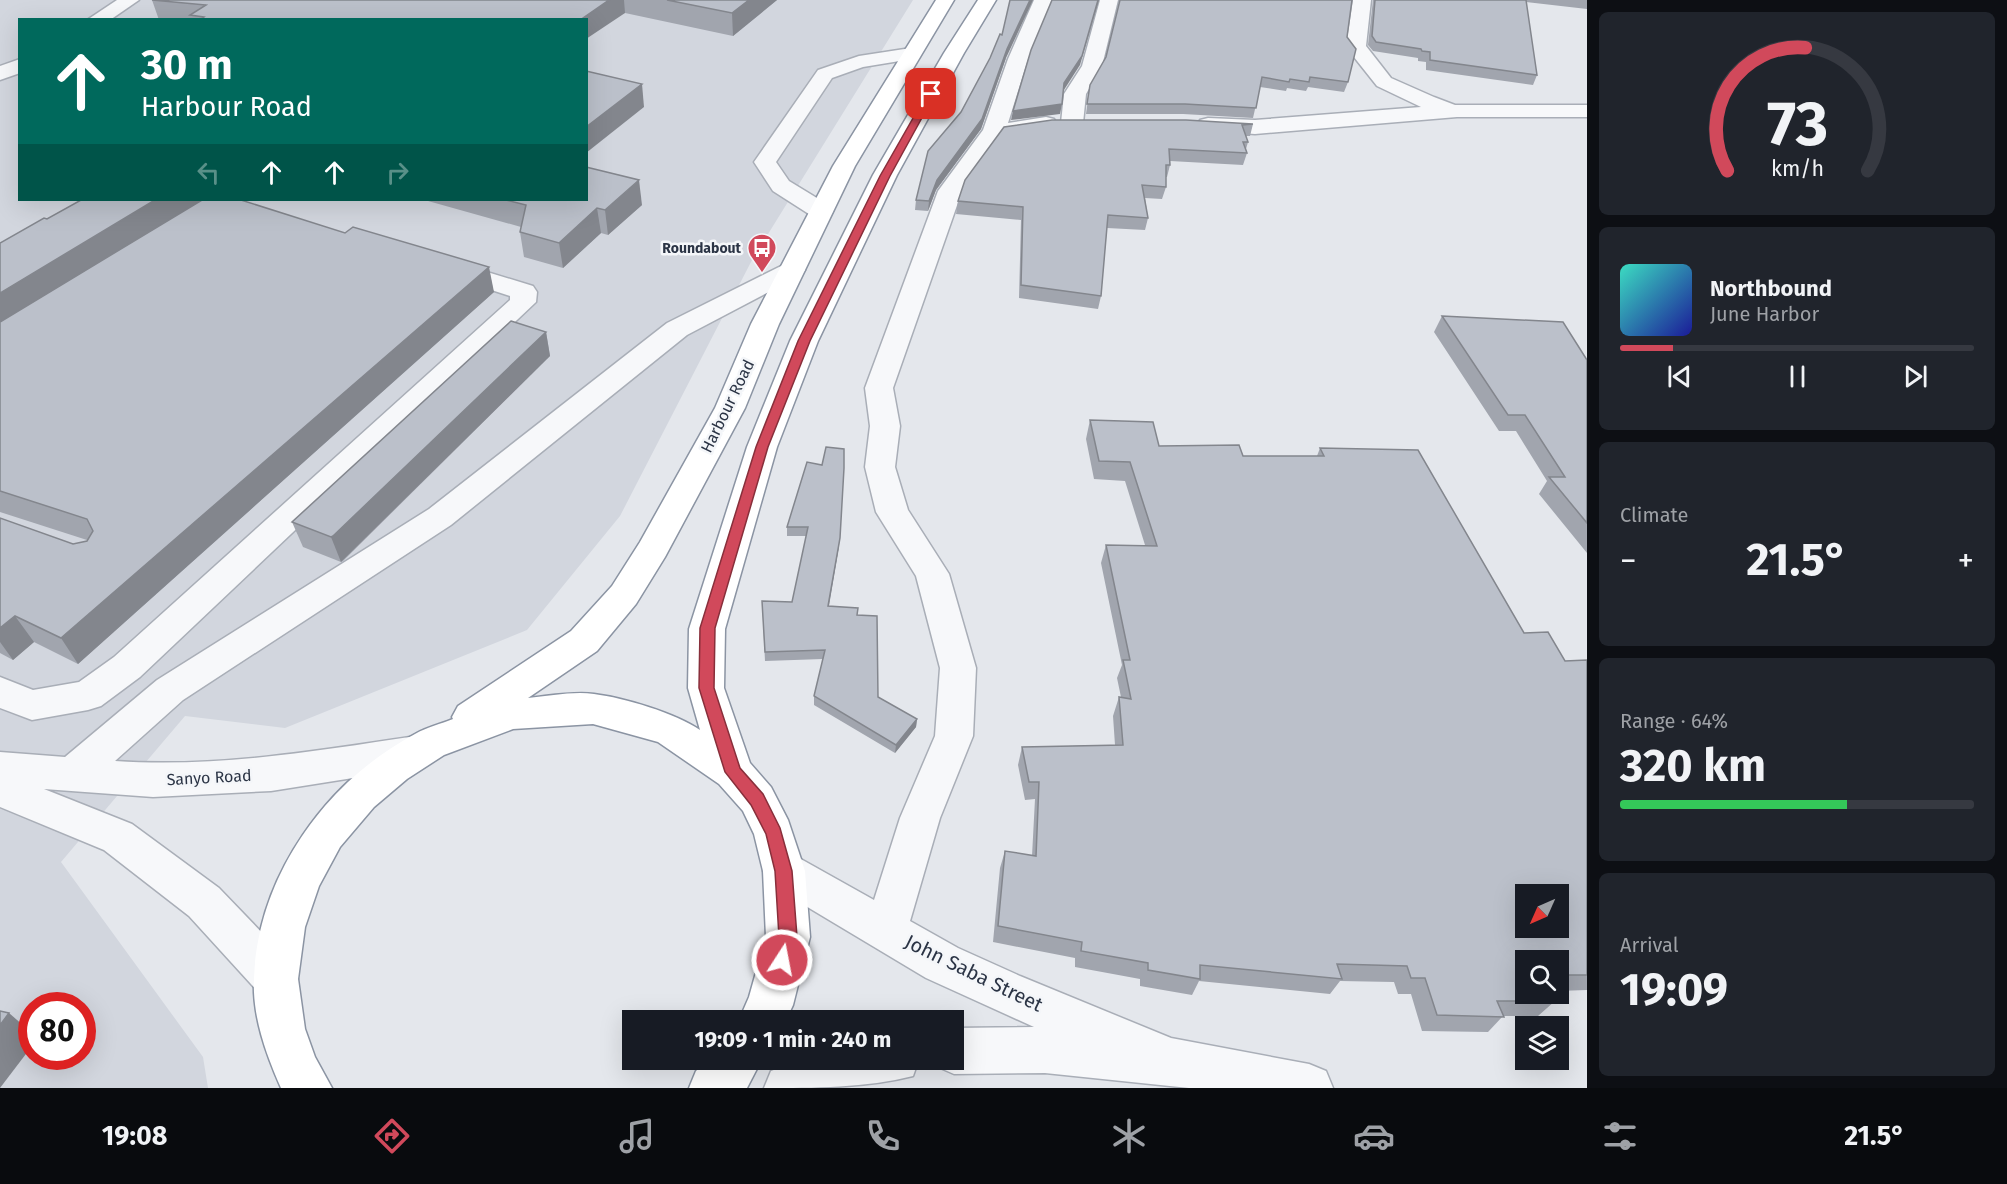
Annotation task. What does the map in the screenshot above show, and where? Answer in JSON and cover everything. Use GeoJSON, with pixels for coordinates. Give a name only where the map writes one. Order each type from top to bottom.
{"type":"FeatureCollection","features":[{"type":"Feature","properties":{"kind":"highway","name":"Harbour Road"},"geometry":{"type":"LineString","coordinates":[[423,748],[584,641],[624,595],[653,549],[730,408],[765,324],[844,166],[945,0]]}},
{"type":"Feature","properties":{"kind":"highway"},"geometry":{"type":"LineString","coordinates":[[733,772],[706,688],[707,628],[762,447],[804,341],[885,176],[954,53],[987,0]]}},
{"type":"Feature","properties":{"kind":"highway"},"geometry":{"type":"LineString","coordinates":[[308,1088],[297,1071],[282,1029],[276,979],[283,927],[300,879],[326,834],[360,795],[393,768],[423,748],[511,714],[593,709],[669,729],[733,772],[757,800],[774,833],[784,871],[788,937],[767,1010]]}},
{"type":"Feature","properties":{"kind":"highway"},"geometry":{"type":"LineString","coordinates":[[713,1088],[731,1070]]}},
{"type":"Feature","properties":{"kind":"street"},"geometry":{"type":"LineString","coordinates":[[99,18],[130,0]]}},
{"type":"Feature","properties":{"kind":"street"},"geometry":{"type":"LineString","coordinates":[[886,929],[920,818],[954,736],[958,668],[932,574],[892,512],[880,467],[885,426],[879,388],[950,191],[994,131],[1018,59],[1043,0]]}},
{"type":"Feature","properties":{"kind":"street"},"geometry":{"type":"LineString","coordinates":[[994,131],[1025,129],[1050,123],[1083,123],[1075,94],[1092,66],[1109,0]]}},
{"type":"Feature","properties":{"kind":"street"},"geometry":{"type":"LineString","coordinates":[[1362,0],[1356,47],[1384,82],[1426,102],[1457,111]]}},
{"type":"Feature","properties":{"kind":"street"},"geometry":{"type":"LineString","coordinates":[[821,211],[782,186],[765,162],[825,74],[859,62],[911,54]]}},
{"type":"Feature","properties":{"kind":"street"},"geometry":{"type":"LineString","coordinates":[[0,74],[18,65]]}},
{"type":"Feature","properties":{"kind":"street"},"geometry":{"type":"LineString","coordinates":[[1182,123],[1255,127],[1457,111],[1587,111]]}},
{"type":"Feature","properties":{"kind":"street"},"geometry":{"type":"LineString","coordinates":[[0,692],[32,705],[88,695],[127,667],[523,302],[524,292],[425,261]]}},
{"type":"Feature","properties":{"kind":"street"},"geometry":{"type":"LineString","coordinates":[[73,774],[170,690],[440,517],[677,329],[792,270]]}},
{"type":"Feature","properties":{"kind":"street","name":"Sanyo Road"},"geometry":{"type":"LineString","coordinates":[[0,769],[153,780],[271,774],[423,748]]}},
{"type":"Feature","properties":{"kind":"street"},"geometry":{"type":"LineString","coordinates":[[0,789],[118,837],[204,902],[276,979]]}},
{"type":"Feature","properties":{"kind":"street","name":"John Saba Street"},"geometry":{"type":"LineString","coordinates":[[784,871],[942,963],[1004,992],[1171,1061],[1232,1081],[1310,1088]]}},
{"type":"Feature","properties":{"kind":"street","name":"John Saba Street"},"geometry":{"type":"LineString","coordinates":[[964,1051],[1045,1050],[1171,1061]]}},
{"type":"Feature","properties":{"kind":"street"},"geometry":{"type":"LineString","coordinates":[[788,1088],[844,1070]]}},
{"type":"Feature","properties":{"kind":"shaded area"},"geometry":{"type":"Polygon","coordinates":[[[0,0],[913,0],[752,260],[620,516],[527,630],[285,728],[185,716],[61,862],[203,1057],[208,1088],[0,1088],[0,0]]]}},
{"type":"Feature","properties":{"kind":"building"},"geometry":{"type":"Polygon","coordinates":[[[152,0],[609,0],[583,18],[203,18],[190,15],[206,5],[152,0]]]}},
{"type":"Feature","properties":{"kind":"building"},"geometry":{"type":"Polygon","coordinates":[[[667,0],[749,0],[732,13],[667,0]]]}},
{"type":"Feature","properties":{"kind":"building"},"geometry":{"type":"Polygon","coordinates":[[[1010,0],[1030,0],[1007,49],[982,119],[937,180],[929,201],[916,200],[928,151],[961,112],[1000,34],[1002,35],[1010,0]]]}},
{"type":"Feature","properties":{"kind":"building"},"geometry":{"type":"Polygon","coordinates":[[[1052,0],[1098,0],[1082,56],[1064,83],[1062,104],[1013,111],[1031,50],[1052,0]]]}},
{"type":"Feature","properties":{"kind":"building"},"geometry":{"type":"Polygon","coordinates":[[[1120,0],[1352,0],[1347,37],[1356,49],[1348,82],[1310,77],[1309,82],[1290,79],[1289,82],[1262,77],[1256,108],[1185,104],[1087,104],[1090,85],[1106,57],[1120,0]]]}},
{"type":"Feature","properties":{"kind":"building"},"geometry":{"type":"Polygon","coordinates":[[[1375,0],[1526,0],[1537,75],[1430,60],[1430,52],[1421,49],[1376,42],[1372,36],[1375,0]]]}},
{"type":"Feature","properties":{"kind":"building"},"geometry":{"type":"Polygon","coordinates":[[[588,71],[642,84],[588,125],[588,71]]]}},
{"type":"Feature","properties":{"kind":"building"},"geometry":{"type":"Polygon","coordinates":[[[1052,120],[1186,120],[1253,124],[1242,125],[1248,142],[1243,142],[1247,153],[1169,149],[1170,165],[1166,165],[1166,187],[1142,185],[1148,218],[1108,215],[1101,296],[1021,285],[1023,207],[958,201],[965,180],[1004,127],[1052,120]]]}},
{"type":"Feature","properties":{"kind":"building"},"geometry":{"type":"Polygon","coordinates":[[[588,167],[639,180],[605,210],[597,208],[559,243],[520,232],[526,205],[510,201],[588,201],[588,167]]]}},
{"type":"Feature","properties":{"kind":"building"},"geometry":{"type":"Polygon","coordinates":[[[79,201],[153,201],[0,293],[0,243],[44,218],[47,219],[79,201]]]}},
{"type":"Feature","properties":{"kind":"building"},"geometry":{"type":"Polygon","coordinates":[[[200,201],[244,201],[345,233],[353,227],[489,267],[61,638],[15,616],[0,628],[0,518],[73,544],[87,541],[93,531],[87,519],[0,491],[0,322],[200,201]]]}},
{"type":"Feature","properties":{"kind":"building"},"geometry":{"type":"Polygon","coordinates":[[[1442,316],[1563,322],[1587,360],[1587,523],[1549,477],[1565,477],[1525,415],[1508,415],[1442,316]]]}},
{"type":"Feature","properties":{"kind":"building"},"geometry":{"type":"Polygon","coordinates":[[[511,321],[546,332],[333,536],[292,522],[511,321]]]}},
{"type":"Feature","properties":{"kind":"building"},"geometry":{"type":"Polygon","coordinates":[[[1090,420],[1153,422],[1159,446],[1239,445],[1243,456],[1324,456],[1320,448],[1418,450],[1524,633],[1548,632],[1565,661],[1587,660],[1587,975],[1569,975],[1569,950],[1515,950],[1515,1001],[1497,1001],[1504,1017],[1437,1015],[1425,978],[1411,978],[1407,966],[1337,964],[1342,979],[1200,965],[1200,979],[1148,970],[1148,963],[1081,951],[1082,942],[998,926],[1005,851],[1036,856],[1039,782],[1029,782],[1022,747],[1123,745],[1119,697],[1131,699],[1123,660],[1130,660],[1106,545],[1157,546],[1130,462],[1099,461],[1090,420]]]}},
{"type":"Feature","properties":{"kind":"building"},"geometry":{"type":"Polygon","coordinates":[[[826,447],[844,449],[840,538],[828,606],[858,608],[857,615],[877,616],[878,697],[917,719],[896,745],[814,696],[825,650],[765,652],[762,601],[792,602],[808,527],[787,527],[807,462],[822,465],[826,447]]]}},
{"type":"Feature","properties":{"kind":"building"},"geometry":{"type":"Polygon","coordinates":[[[0,1011],[9,1013],[0,1025],[0,1011]]]}},
{"type":"Feature","properties":{"kind":"place","name":"Roundabout"},"geometry":{"type":"Point","coordinates":[762,274]}},
{"type":"Feature","properties":{"kind":"route"},"geometry":{"type":"LineString","coordinates":[[782,960],[788,937],[784,871],[774,833],[757,800],[733,772],[706,688],[707,628],[762,447],[804,341],[885,176],[931,94]]}}]}
